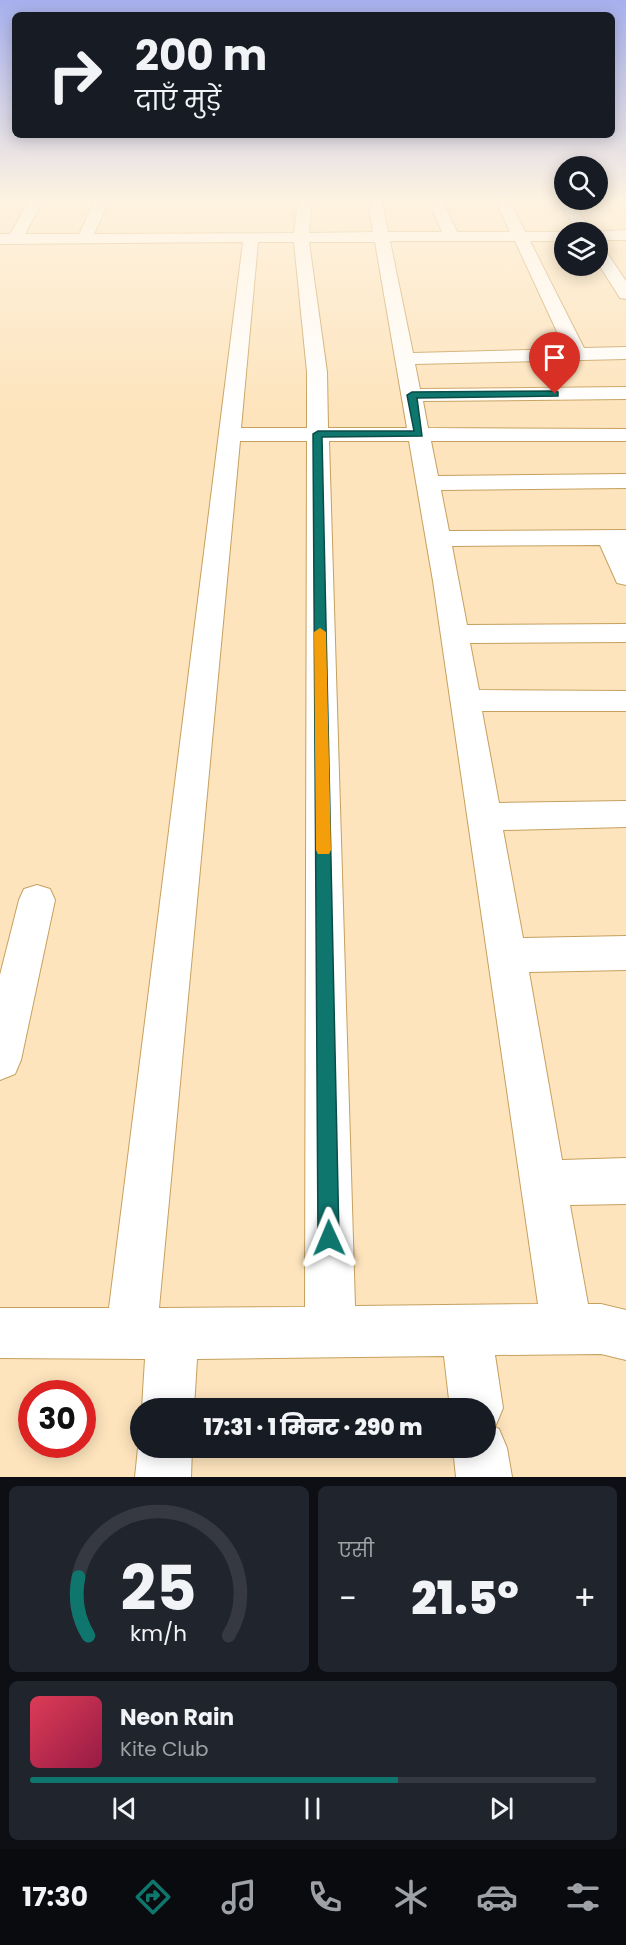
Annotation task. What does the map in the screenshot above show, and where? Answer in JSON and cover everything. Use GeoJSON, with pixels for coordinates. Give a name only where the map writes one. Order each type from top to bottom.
{"type":"FeatureCollection","features":[{"type":"Feature","properties":{"kind":"street"},"geometry":{"type":"LineString","coordinates":[[166,1398],[152,1333],[230,434],[248,270]]}},
{"type":"Feature","properties":{"kind":"street"},"geometry":{"type":"LineString","coordinates":[[305,270],[317,372],[330,1332]]}},
{"type":"Feature","properties":{"kind":"street"},"geometry":{"type":"LineString","coordinates":[[388,270],[439,539],[567,1329]]}},
{"type":"Feature","properties":{"kind":"street"},"geometry":{"type":"LineString","coordinates":[[536,270],[577,354]]}},
{"type":"Feature","properties":{"kind":"street"},"geometry":{"type":"LineString","coordinates":[[610,270],[626,294]]}},
{"type":"Feature","properties":{"kind":"street"},"geometry":{"type":"LineString","coordinates":[[405,359],[626,353]]}},
{"type":"Feature","properties":{"kind":"street"},"geometry":{"type":"LineString","coordinates":[[412,395],[626,393]]}},
{"type":"Feature","properties":{"kind":"street"},"geometry":{"type":"LineString","coordinates":[[230,434],[626,435]]}},
{"type":"Feature","properties":{"kind":"street"},"geometry":{"type":"LineString","coordinates":[[428,483],[626,481]]}},
{"type":"Feature","properties":{"kind":"street"},"geometry":{"type":"LineString","coordinates":[[439,539],[618,537],[626,577]]}},
{"type":"Feature","properties":{"kind":"street"},"geometry":{"type":"LineString","coordinates":[[455,634],[626,633]]}},
{"type":"Feature","properties":{"kind":"street"},"geometry":{"type":"LineString","coordinates":[[466,700],[626,701]]}},
{"type":"Feature","properties":{"kind":"street"},"geometry":{"type":"LineString","coordinates":[[485,817],[626,814]]}},
{"type":"Feature","properties":{"kind":"street"},"geometry":{"type":"LineString","coordinates":[[0,1060],[37,900]]}},
{"type":"Feature","properties":{"kind":"street"},"geometry":{"type":"LineString","coordinates":[[507,955],[626,953]]}},
{"type":"Feature","properties":{"kind":"street"},"geometry":{"type":"LineString","coordinates":[[543,1183],[626,1181]]}},
{"type":"Feature","properties":{"kind":"street"},"geometry":{"type":"LineString","coordinates":[[0,1333],[601,1329],[626,1335]]}},
{"type":"Feature","properties":{"kind":"street"},"geometry":{"type":"LineString","coordinates":[[466,1330],[475,1398]]}},
{"type":"Feature","properties":{"kind":"street"},"geometry":{"type":"LineString","coordinates":[[163,1477],[164,1458]]}},
{"type":"Feature","properties":{"kind":"street"},"geometry":{"type":"LineString","coordinates":[[481,1458],[484,1477]]}},
{"type":"Feature","properties":{"kind":"slow traffic"},"geometry":{"type":"LineString","coordinates":[[320,632],[323,850]]}},
{"type":"Feature","properties":{"kind":"route"},"geometry":{"type":"LineString","coordinates":[[329,1238],[318,434],[419,434],[412,395],[555,394]]}}]}
